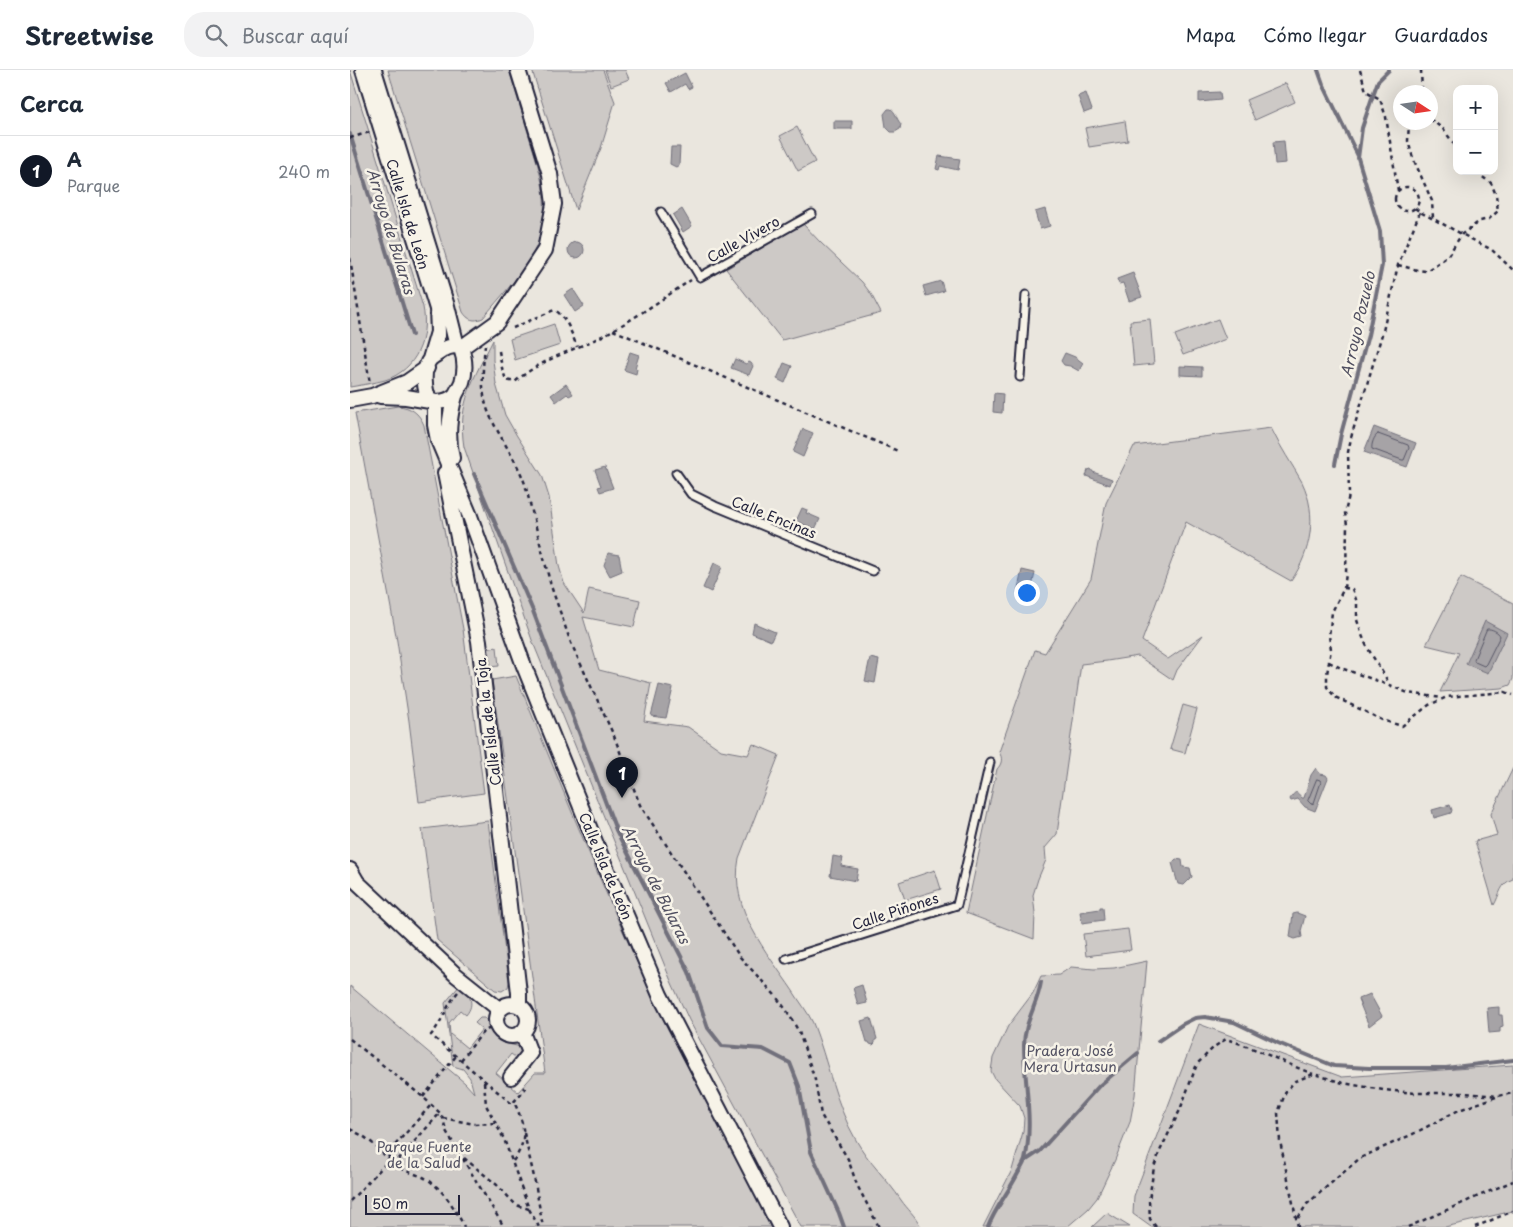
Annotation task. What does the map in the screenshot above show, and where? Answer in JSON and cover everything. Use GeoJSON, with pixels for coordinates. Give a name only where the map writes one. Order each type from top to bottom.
{"type":"FeatureCollection","features":[{"type":"Feature","properties":{"kind":"street","name":"Calle Isla de León"},"geometry":{"type":"LineString","coordinates":[[363,70],[437,308],[438,332],[425,375],[425,392],[432,401],[438,440],[460,492],[524,666],[598,849],[660,995],[780,1227]]}},
{"type":"Feature","properties":{"kind":"street","name":"Calle Isla de León"},"geometry":{"type":"LineString","coordinates":[[374,70],[452,326],[465,359],[462,383],[456,394],[449,424],[448,443],[460,492]]}},
{"type":"Feature","properties":{"kind":"street"},"geometry":{"type":"LineString","coordinates":[[372,396],[407,382],[447,348],[459,347],[497,322],[545,250],[554,204],[550,174],[518,70]]}},
{"type":"Feature","properties":{"kind":"street"},"geometry":{"type":"LineString","coordinates":[[452,326],[467,334],[481,334]]}},
{"type":"Feature","properties":{"kind":"street"},"geometry":{"type":"LineString","coordinates":[[350,400],[372,396],[406,396],[432,401],[451,399],[456,394]]}},
{"type":"Feature","properties":{"kind":"street","name":"Calle Isla de la Toja"},"geometry":{"type":"LineString","coordinates":[[438,440],[479,642],[519,1006]]}},
{"type":"Feature","properties":{"kind":"street"},"geometry":{"type":"LineString","coordinates":[[350,870],[357,882],[461,979],[500,1010]]}},
{"type":"Feature","properties":{"kind":"street"},"geometry":{"type":"LineString","coordinates":[[509,1004],[519,1006],[526,1013],[528,1018],[527,1024],[522,1032],[507,1036],[496,1025],[497,1014],[509,1004]]}},
{"type":"Feature","properties":{"kind":"street"},"geometry":{"type":"LineString","coordinates":[[511,1077],[530,1052],[522,1032]]}},
{"type":"Feature","properties":{"kind":"lane","name":"Calle Vivero"},"geometry":{"type":"LineString","coordinates":[[660,212],[700,277],[812,214]]}},
{"type":"Feature","properties":{"kind":"lane"},"geometry":{"type":"LineString","coordinates":[[1020,377],[1026,295]]}},
{"type":"Feature","properties":{"kind":"lane","name":"Calle Encinas"},"geometry":{"type":"LineString","coordinates":[[676,473],[691,494],[715,506],[872,571]]}},
{"type":"Feature","properties":{"kind":"lane","name":"Calle Piñones"},"geometry":{"type":"LineString","coordinates":[[786,959],[957,905],[990,762]]}},
{"type":"Feature","properties":{"kind":"path"},"geometry":{"type":"LineString","coordinates":[[1360,70],[1366,91],[1380,99],[1386,117],[1398,191],[1395,198],[1397,206],[1403,210],[1415,208],[1419,201],[1416,191],[1409,187],[1401,188],[1398,191]]}},
{"type":"Feature","properties":{"kind":"path"},"geometry":{"type":"LineString","coordinates":[[1421,70],[1422,85]]}},
{"type":"Feature","properties":{"kind":"path"},"geometry":{"type":"LineString","coordinates":[[1438,125],[1443,128],[1453,142]]}},
{"type":"Feature","properties":{"kind":"path"},"geometry":{"type":"LineString","coordinates":[[1409,130],[1408,141],[1413,158],[1432,201],[1434,219]]}},
{"type":"Feature","properties":{"kind":"path"},"geometry":{"type":"LineString","coordinates":[[350,138],[361,135]]}},
{"type":"Feature","properties":{"kind":"path"},"geometry":{"type":"LineString","coordinates":[[1398,265],[1426,271],[1447,257],[1462,234],[1480,221],[1489,219],[1498,211],[1496,195],[1491,183],[1480,175]]}},
{"type":"Feature","properties":{"kind":"path"},"geometry":{"type":"LineString","coordinates":[[1415,208],[1492,250],[1513,270]]}},
{"type":"Feature","properties":{"kind":"path"},"geometry":{"type":"LineString","coordinates":[[1420,212],[1398,265],[1383,331],[1348,452],[1349,495],[1346,513],[1346,574],[1344,588],[1332,612],[1329,636],[1332,649],[1327,674],[1327,687],[1334,697],[1382,720],[1402,726],[1429,704],[1443,698],[1505,692],[1513,695]]}},
{"type":"Feature","properties":{"kind":"path"},"geometry":{"type":"LineString","coordinates":[[350,258],[372,396]]}},
{"type":"Feature","properties":{"kind":"path"},"geometry":{"type":"LineString","coordinates":[[499,351],[506,380],[515,382],[523,374],[544,362],[613,330],[699,275]]}},
{"type":"Feature","properties":{"kind":"path"},"geometry":{"type":"LineString","coordinates":[[513,328],[554,310],[560,313],[577,347]]}},
{"type":"Feature","properties":{"kind":"path"},"geometry":{"type":"LineString","coordinates":[[613,330],[898,451]]}},
{"type":"Feature","properties":{"kind":"path"},"geometry":{"type":"LineString","coordinates":[[481,334],[486,342],[482,382],[488,410],[526,484],[551,586],[571,643],[614,736],[640,805],[740,957],[774,994],[787,1011],[799,1032],[814,1080],[821,1115],[848,1158],[857,1185],[879,1227]]}},
{"type":"Feature","properties":{"kind":"path"},"geometry":{"type":"LineString","coordinates":[[1344,588],[1352,589],[1357,602],[1357,620],[1362,635],[1367,647],[1390,685]]}},
{"type":"Feature","properties":{"kind":"path"},"geometry":{"type":"LineString","coordinates":[[1329,662],[1408,693],[1443,698]]}},
{"type":"Feature","properties":{"kind":"path"},"geometry":{"type":"LineString","coordinates":[[461,979],[439,1026],[431,1035],[512,1104],[514,1102]]}},
{"type":"Feature","properties":{"kind":"path"},"geometry":{"type":"LineString","coordinates":[[461,1061],[484,1032],[496,1025]]}},
{"type":"Feature","properties":{"kind":"path"},"geometry":{"type":"LineString","coordinates":[[350,1039],[423,1097],[440,1113],[446,1131],[504,1227]]}},
{"type":"Feature","properties":{"kind":"path"},"geometry":{"type":"LineString","coordinates":[[1156,1227],[1150,1219],[1149,1200],[1154,1167],[1180,1110],[1197,1064],[1214,1047],[1226,1039],[1248,1046],[1277,1060],[1314,1074],[1343,1083],[1383,1090],[1416,1093],[1464,1093],[1498,1096]]}},
{"type":"Feature","properties":{"kind":"path"},"geometry":{"type":"LineString","coordinates":[[423,1097],[456,1056]]}},
{"type":"Feature","properties":{"kind":"path"},"geometry":{"type":"LineString","coordinates":[[1298,1227],[1280,1141],[1278,1113],[1286,1091],[1295,1082],[1314,1074]]}},
{"type":"Feature","properties":{"kind":"path"},"geometry":{"type":"LineString","coordinates":[[511,1077],[525,1089],[514,1102]]}},
{"type":"Feature","properties":{"kind":"path"},"geometry":{"type":"LineString","coordinates":[[484,1080],[486,1105],[504,1139],[529,1209],[539,1227]]}},
{"type":"Feature","properties":{"kind":"path"},"geometry":{"type":"LineString","coordinates":[[1297,1219],[1307,1204],[1360,1158],[1413,1134],[1459,1110],[1498,1096],[1513,1093]]}},
{"type":"Feature","properties":{"kind":"path"},"geometry":{"type":"LineString","coordinates":[[514,1102],[522,1120],[543,1227]]}},
{"type":"Feature","properties":{"kind":"path"},"geometry":{"type":"LineString","coordinates":[[389,1160],[388,1153],[432,1105]]}},
{"type":"Feature","properties":{"kind":"path"},"geometry":{"type":"LineString","coordinates":[[389,1160],[397,1161],[440,1113]]}},
{"type":"Feature","properties":{"kind":"path"},"geometry":{"type":"LineString","coordinates":[[443,1118],[474,1124],[496,1123]]}},
{"type":"Feature","properties":{"kind":"path"},"geometry":{"type":"LineString","coordinates":[[350,1129],[366,1138],[395,1166],[410,1174],[425,1178],[436,1187],[449,1201],[464,1227]]}},
{"type":"Feature","properties":{"kind":"path"},"geometry":{"type":"LineString","coordinates":[[512,1161],[516,1157],[524,1134]]}},
{"type":"Feature","properties":{"kind":"path"},"geometry":{"type":"LineString","coordinates":[[461,1156],[497,1185],[516,1205],[529,1209]]}},
{"type":"Feature","properties":{"kind":"path"},"geometry":{"type":"LineString","coordinates":[[350,1201],[389,1160]]}},
{"type":"Feature","properties":{"kind":"path"},"geometry":{"type":"LineString","coordinates":[[1408,1227],[1513,1181]]}},
{"type":"Feature","properties":{"kind":"path"},"geometry":{"type":"LineString","coordinates":[[1475,1227],[1513,1211]]}},
{"type":"Feature","properties":{"kind":"green space"},"geometry":{"type":"Polygon","coordinates":[[[350,70],[423,307],[424,330],[418,351],[405,369],[385,380],[350,387],[350,70]]]}},
{"type":"Feature","properties":{"kind":"green space"},"geometry":{"type":"Polygon","coordinates":[[[388,70],[509,70],[541,179],[544,194],[543,222],[540,237],[529,260],[483,318],[474,320],[467,317],[463,312],[388,70]]]}},
{"type":"Feature","properties":{"kind":"green space"},"geometry":{"type":"Polygon","coordinates":[[[532,70],[603,70],[615,102],[601,148],[576,210],[532,70]]]}},
{"type":"Feature","properties":{"kind":"green space"},"geometry":{"type":"Polygon","coordinates":[[[605,70],[625,70],[629,79],[611,86],[605,70]]]}},
{"type":"Feature","properties":{"kind":"green space"},"geometry":{"type":"Polygon","coordinates":[[[1286,83],[1295,102],[1255,120],[1246,100],[1286,83]]]}},
{"type":"Feature","properties":{"kind":"green space"},"geometry":{"type":"Polygon","coordinates":[[[1125,121],[1128,141],[1089,147],[1085,128],[1125,121]]]}},
{"type":"Feature","properties":{"kind":"green space"},"geometry":{"type":"Polygon","coordinates":[[[797,127],[815,162],[798,171],[780,136],[797,127]]]}},
{"type":"Feature","properties":{"kind":"green space"},"geometry":{"type":"Polygon","coordinates":[[[803,224],[862,282],[881,313],[782,340],[726,269],[803,224]]]}},
{"type":"Feature","properties":{"kind":"green space"},"geometry":{"type":"Polygon","coordinates":[[[1150,319],[1154,364],[1134,366],[1130,321],[1150,319]]]}},
{"type":"Feature","properties":{"kind":"green space"},"geometry":{"type":"Polygon","coordinates":[[[1218,319],[1226,339],[1183,355],[1175,335],[1218,319]]]}},
{"type":"Feature","properties":{"kind":"green space"},"geometry":{"type":"Polygon","coordinates":[[[554,324],[560,345],[515,360],[510,339],[554,324]]]}},
{"type":"Feature","properties":{"kind":"green space"},"geometry":{"type":"Polygon","coordinates":[[[493,340],[496,384],[505,415],[542,475],[549,497],[559,566],[564,583],[584,613],[589,589],[640,600],[634,627],[583,617],[599,670],[651,683],[644,721],[688,727],[721,750],[748,755],[753,744],[779,755],[739,858],[737,877],[739,895],[752,929],[761,945],[813,1023],[837,1097],[856,1140],[866,1156],[921,1227],[801,1227],[689,1020],[671,981],[532,640],[464,447],[462,431],[465,404],[474,379],[493,340]]]}},
{"type":"Feature","properties":{"kind":"green space"},"geometry":{"type":"Polygon","coordinates":[[[398,406],[414,411],[424,425],[463,629],[484,793],[419,802],[397,641],[355,413],[398,406]]]}},
{"type":"Feature","properties":{"kind":"green space"},"geometry":{"type":"Polygon","coordinates":[[[1271,428],[1302,482],[1310,507],[1310,533],[1298,570],[1291,581],[1186,522],[1142,641],[1168,659],[1203,635],[1177,670],[1173,680],[1138,656],[1081,664],[1057,834],[1045,848],[1046,860],[1033,895],[1035,913],[1034,939],[966,913],[997,769],[1001,761],[999,752],[1035,650],[1045,653],[1091,579],[1106,503],[1134,446],[1271,428]]]}},
{"type":"Feature","properties":{"kind":"green space"},"geometry":{"type":"Polygon","coordinates":[[[1461,577],[1513,603],[1513,679],[1510,685],[1502,688],[1440,692],[1459,653],[1426,645],[1461,577]]]}},
{"type":"Feature","properties":{"kind":"green space"},"geometry":{"type":"Polygon","coordinates":[[[497,647],[499,666],[490,667],[487,649],[497,647]]]}},
{"type":"Feature","properties":{"kind":"green space","name":"Parque Fuente de la Salud"},"geometry":{"type":"Polygon","coordinates":[[[516,676],[585,844],[672,1037],[773,1227],[350,1227],[350,986],[465,1083],[474,1093],[470,1078],[463,1069],[453,1066],[445,1003],[460,985],[470,999],[471,1007],[466,1015],[460,1010],[449,1023],[450,1034],[467,1048],[482,1029],[475,1023],[480,1018],[486,1019],[492,1033],[498,1039],[517,1046],[523,1052],[519,1060],[511,1054],[496,1073],[518,1092],[535,1073],[545,1073],[492,680],[516,676]]]}},
{"type":"Feature","properties":{"kind":"green space"},"geometry":{"type":"Polygon","coordinates":[[[1183,705],[1197,709],[1185,753],[1170,749],[1183,705]]]}},
{"type":"Feature","properties":{"kind":"green space"},"geometry":{"type":"Polygon","coordinates":[[[1513,768],[1513,879],[1505,883],[1494,905],[1475,841],[1497,835],[1491,814],[1513,768]]]}},
{"type":"Feature","properties":{"kind":"green space"},"geometry":{"type":"Polygon","coordinates":[[[488,821],[509,982],[508,987],[502,991],[495,990],[437,940],[422,829],[488,821]]]}},
{"type":"Feature","properties":{"kind":"green space"},"geometry":{"type":"Polygon","coordinates":[[[935,870],[941,889],[905,900],[899,882],[935,870]]]}},
{"type":"Feature","properties":{"kind":"green space"},"geometry":{"type":"Polygon","coordinates":[[[1128,929],[1131,950],[1086,956],[1083,934],[1128,929]]]}},
{"type":"Feature","properties":{"kind":"green space","name":"Pradera José Mera Urtasun"},"geometry":{"type":"Polygon","coordinates":[[[1147,961],[1135,1095],[1130,1122],[1097,1198],[1088,1209],[1067,1227],[983,1227],[1012,1170],[1023,1132],[1024,1118],[1020,1106],[995,1079],[991,1071],[993,1058],[1008,1026],[1033,993],[1041,976],[1059,975],[1071,967],[1114,968],[1147,961]]]}},
{"type":"Feature","properties":{"kind":"green space"},"geometry":{"type":"Polygon","coordinates":[[[1199,1024],[1342,1077],[1513,1065],[1513,1211],[1445,1227],[1151,1227],[1133,1214],[1134,1196],[1199,1024]]]}},
{"type":"Feature","properties":{"kind":"green space"},"geometry":{"type":"Polygon","coordinates":[[[1107,1213],[1130,1227],[1092,1227],[1107,1213]]]}},
{"type":"Feature","properties":{"kind":"water"},"geometry":{"type":"Polygon","coordinates":[[[685,73],[692,87],[688,89],[685,84],[671,92],[666,83],[685,73]]]}},
{"type":"Feature","properties":{"kind":"water"},"geometry":{"type":"Polygon","coordinates":[[[1220,92],[1221,100],[1199,102],[1199,93],[1220,92]]]}},
{"type":"Feature","properties":{"kind":"water"},"geometry":{"type":"Polygon","coordinates":[[[1086,93],[1092,110],[1084,113],[1078,96],[1086,93]]]}},
{"type":"Feature","properties":{"kind":"water"},"geometry":{"type":"Polygon","coordinates":[[[888,109],[893,110],[901,124],[900,129],[895,132],[891,132],[886,127],[884,114],[888,109]]]}},
{"type":"Feature","properties":{"kind":"water"},"geometry":{"type":"Polygon","coordinates":[[[834,121],[852,121],[852,129],[834,129],[834,121]]]}},
{"type":"Feature","properties":{"kind":"water"},"geometry":{"type":"Polygon","coordinates":[[[1284,141],[1286,163],[1275,164],[1273,142],[1284,141]]]}},
{"type":"Feature","properties":{"kind":"water"},"geometry":{"type":"Polygon","coordinates":[[[671,147],[680,147],[679,165],[676,167],[670,164],[671,147]]]}},
{"type":"Feature","properties":{"kind":"water"},"geometry":{"type":"Polygon","coordinates":[[[939,156],[960,159],[958,170],[940,166],[939,170],[936,169],[939,156]]]}},
{"type":"Feature","properties":{"kind":"water"},"geometry":{"type":"Polygon","coordinates":[[[682,209],[692,226],[683,232],[673,215],[682,209]]]}},
{"type":"Feature","properties":{"kind":"water"},"geometry":{"type":"Polygon","coordinates":[[[1045,209],[1050,226],[1040,229],[1035,212],[1045,209]]]}},
{"type":"Feature","properties":{"kind":"water"},"geometry":{"type":"Polygon","coordinates":[[[576,242],[584,250],[576,258],[568,250],[576,242]]]}},
{"type":"Feature","properties":{"kind":"water"},"geometry":{"type":"Polygon","coordinates":[[[1133,273],[1142,297],[1129,301],[1123,283],[1119,284],[1117,279],[1133,273]]]}},
{"type":"Feature","properties":{"kind":"water"},"geometry":{"type":"Polygon","coordinates":[[[941,281],[944,291],[926,296],[923,286],[941,281]]]}},
{"type":"Feature","properties":{"kind":"water"},"geometry":{"type":"Polygon","coordinates":[[[573,289],[584,306],[575,312],[564,295],[573,289]]]}},
{"type":"Feature","properties":{"kind":"water"},"geometry":{"type":"Polygon","coordinates":[[[630,352],[639,355],[635,368],[637,369],[636,374],[624,370],[630,352]]]}},
{"type":"Feature","properties":{"kind":"water"},"geometry":{"type":"Polygon","coordinates":[[[1065,353],[1083,363],[1079,371],[1064,365],[1061,361],[1065,353]]]}},
{"type":"Feature","properties":{"kind":"water"},"geometry":{"type":"Polygon","coordinates":[[[735,359],[746,364],[751,363],[753,366],[749,375],[731,368],[735,359]]]}},
{"type":"Feature","properties":{"kind":"water"},"geometry":{"type":"Polygon","coordinates":[[[784,363],[792,366],[785,383],[777,379],[784,363]]]}},
{"type":"Feature","properties":{"kind":"water"},"geometry":{"type":"Polygon","coordinates":[[[1180,366],[1202,367],[1202,376],[1180,375],[1180,366]]]}},
{"type":"Feature","properties":{"kind":"water"},"geometry":{"type":"Polygon","coordinates":[[[566,384],[573,394],[569,396],[567,394],[556,402],[551,395],[566,384]]]}},
{"type":"Feature","properties":{"kind":"water"},"geometry":{"type":"Polygon","coordinates":[[[994,393],[1003,394],[1002,413],[993,412],[994,393]]]}},
{"type":"Feature","properties":{"kind":"water"},"geometry":{"type":"Polygon","coordinates":[[[1374,427],[1416,443],[1407,467],[1364,452],[1374,427]]]}},
{"type":"Feature","properties":{"kind":"water"},"geometry":{"type":"Polygon","coordinates":[[[803,429],[813,433],[803,457],[793,452],[803,429]]]}},
{"type":"Feature","properties":{"kind":"water"},"geometry":{"type":"Polygon","coordinates":[[[605,467],[613,488],[600,492],[598,487],[601,486],[595,470],[605,467]]]}},
{"type":"Feature","properties":{"kind":"water"},"geometry":{"type":"Polygon","coordinates":[[[1091,469],[1093,472],[1112,479],[1110,485],[1086,476],[1088,470],[1091,469]]]}},
{"type":"Feature","properties":{"kind":"water"},"geometry":{"type":"Polygon","coordinates":[[[802,508],[807,510],[806,513],[820,519],[815,529],[796,521],[802,508]]]}},
{"type":"Feature","properties":{"kind":"water"},"geometry":{"type":"Polygon","coordinates":[[[608,553],[619,555],[622,571],[610,576],[604,565],[608,553]]]}},
{"type":"Feature","properties":{"kind":"water"},"geometry":{"type":"Polygon","coordinates":[[[714,563],[722,567],[711,592],[703,588],[714,563]]]}},
{"type":"Feature","properties":{"kind":"water"},"geometry":{"type":"Polygon","coordinates":[[[1022,570],[1035,573],[1030,596],[1027,595],[1027,599],[1020,597],[1021,594],[1017,593],[1022,570]]]}},
{"type":"Feature","properties":{"kind":"water"},"geometry":{"type":"Polygon","coordinates":[[[1485,621],[1507,633],[1488,673],[1466,664],[1485,621]]]}},
{"type":"Feature","properties":{"kind":"water"},"geometry":{"type":"Polygon","coordinates":[[[754,623],[775,632],[771,641],[752,633],[754,623]]]}},
{"type":"Feature","properties":{"kind":"water"},"geometry":{"type":"Polygon","coordinates":[[[870,658],[879,660],[875,683],[865,681],[870,658]]]}},
{"type":"Feature","properties":{"kind":"water"},"geometry":{"type":"Polygon","coordinates":[[[659,685],[673,688],[666,718],[651,716],[659,685]]]}},
{"type":"Feature","properties":{"kind":"water"},"geometry":{"type":"Polygon","coordinates":[[[1316,768],[1320,774],[1326,775],[1328,778],[1315,811],[1305,807],[1298,799],[1291,801],[1290,799],[1296,792],[1304,798],[1311,775],[1316,768]]]}},
{"type":"Feature","properties":{"kind":"water"},"geometry":{"type":"Polygon","coordinates":[[[1450,805],[1451,813],[1434,818],[1432,810],[1450,805]]]}},
{"type":"Feature","properties":{"kind":"water"},"geometry":{"type":"Polygon","coordinates":[[[833,856],[843,858],[841,866],[858,869],[856,881],[830,876],[833,856]]]}},
{"type":"Feature","properties":{"kind":"water"},"geometry":{"type":"Polygon","coordinates":[[[1176,859],[1182,860],[1183,867],[1190,868],[1192,877],[1184,885],[1178,884],[1172,863],[1176,859]]]}},
{"type":"Feature","properties":{"kind":"water"},"geometry":{"type":"Polygon","coordinates":[[[1100,907],[1103,907],[1104,920],[1082,923],[1080,912],[1100,909],[1100,907]]]}},
{"type":"Feature","properties":{"kind":"water"},"geometry":{"type":"Polygon","coordinates":[[[1297,913],[1305,916],[1301,931],[1302,937],[1295,939],[1290,937],[1293,914],[1297,913]]]}},
{"type":"Feature","properties":{"kind":"water"},"geometry":{"type":"Polygon","coordinates":[[[862,985],[867,1003],[858,1005],[853,988],[862,985]]]}},
{"type":"Feature","properties":{"kind":"water"},"geometry":{"type":"Polygon","coordinates":[[[1370,994],[1382,1016],[1369,1026],[1358,999],[1370,994]]]}},
{"type":"Feature","properties":{"kind":"water"},"geometry":{"type":"Polygon","coordinates":[[[1499,1007],[1499,1015],[1502,1015],[1503,1026],[1500,1027],[1500,1032],[1489,1033],[1487,1008],[1499,1007]]]}},
{"type":"Feature","properties":{"kind":"water"},"geometry":{"type":"Polygon","coordinates":[[[871,1018],[877,1039],[873,1045],[867,1042],[861,1021],[871,1018]]]}},
{"type":"Feature","properties":{"kind":"waterway"},"geometry":{"type":"LineString","coordinates":[[1318,70],[1358,156]]}},
{"type":"Feature","properties":{"kind":"waterway","name":"Arroyo Pozuelo"},"geometry":{"type":"LineString","coordinates":[[1335,464],[1341,434],[1368,335],[1382,265],[1380,231],[1358,158],[1362,128],[1373,95],[1378,81],[1389,70]]}},
{"type":"Feature","properties":{"kind":"waterway","name":"Arroyo de Bularas"},"geometry":{"type":"LineString","coordinates":[[350,134],[412,335]]}},
{"type":"Feature","properties":{"kind":"waterway","name":"Arroyo de Bularas"},"geometry":{"type":"LineString","coordinates":[[474,474],[533,611],[616,830],[689,972],[708,1028],[722,1046],[763,1049],[790,1063],[799,1086],[811,1152],[844,1227]]}},
{"type":"Feature","properties":{"kind":"waterway"},"geometry":{"type":"LineString","coordinates":[[988,1227],[1025,1160],[1028,1145],[1029,1116],[1024,1045],[1041,982]]}},
{"type":"Feature","properties":{"kind":"waterway"},"geometry":{"type":"LineString","coordinates":[[1158,1041],[1183,1024],[1195,1018],[1205,1017],[1234,1022],[1278,1043],[1334,1066],[1446,1068],[1513,1060]]}},
{"type":"Feature","properties":{"kind":"waterway"},"geometry":{"type":"LineString","coordinates":[[1025,1161],[1040,1151],[1099,1086],[1138,1053]]}},
{"type":"Feature","properties":{"kind":"place","name":"A"},"geometry":{"type":"Point","coordinates":[622,798]}}]}
